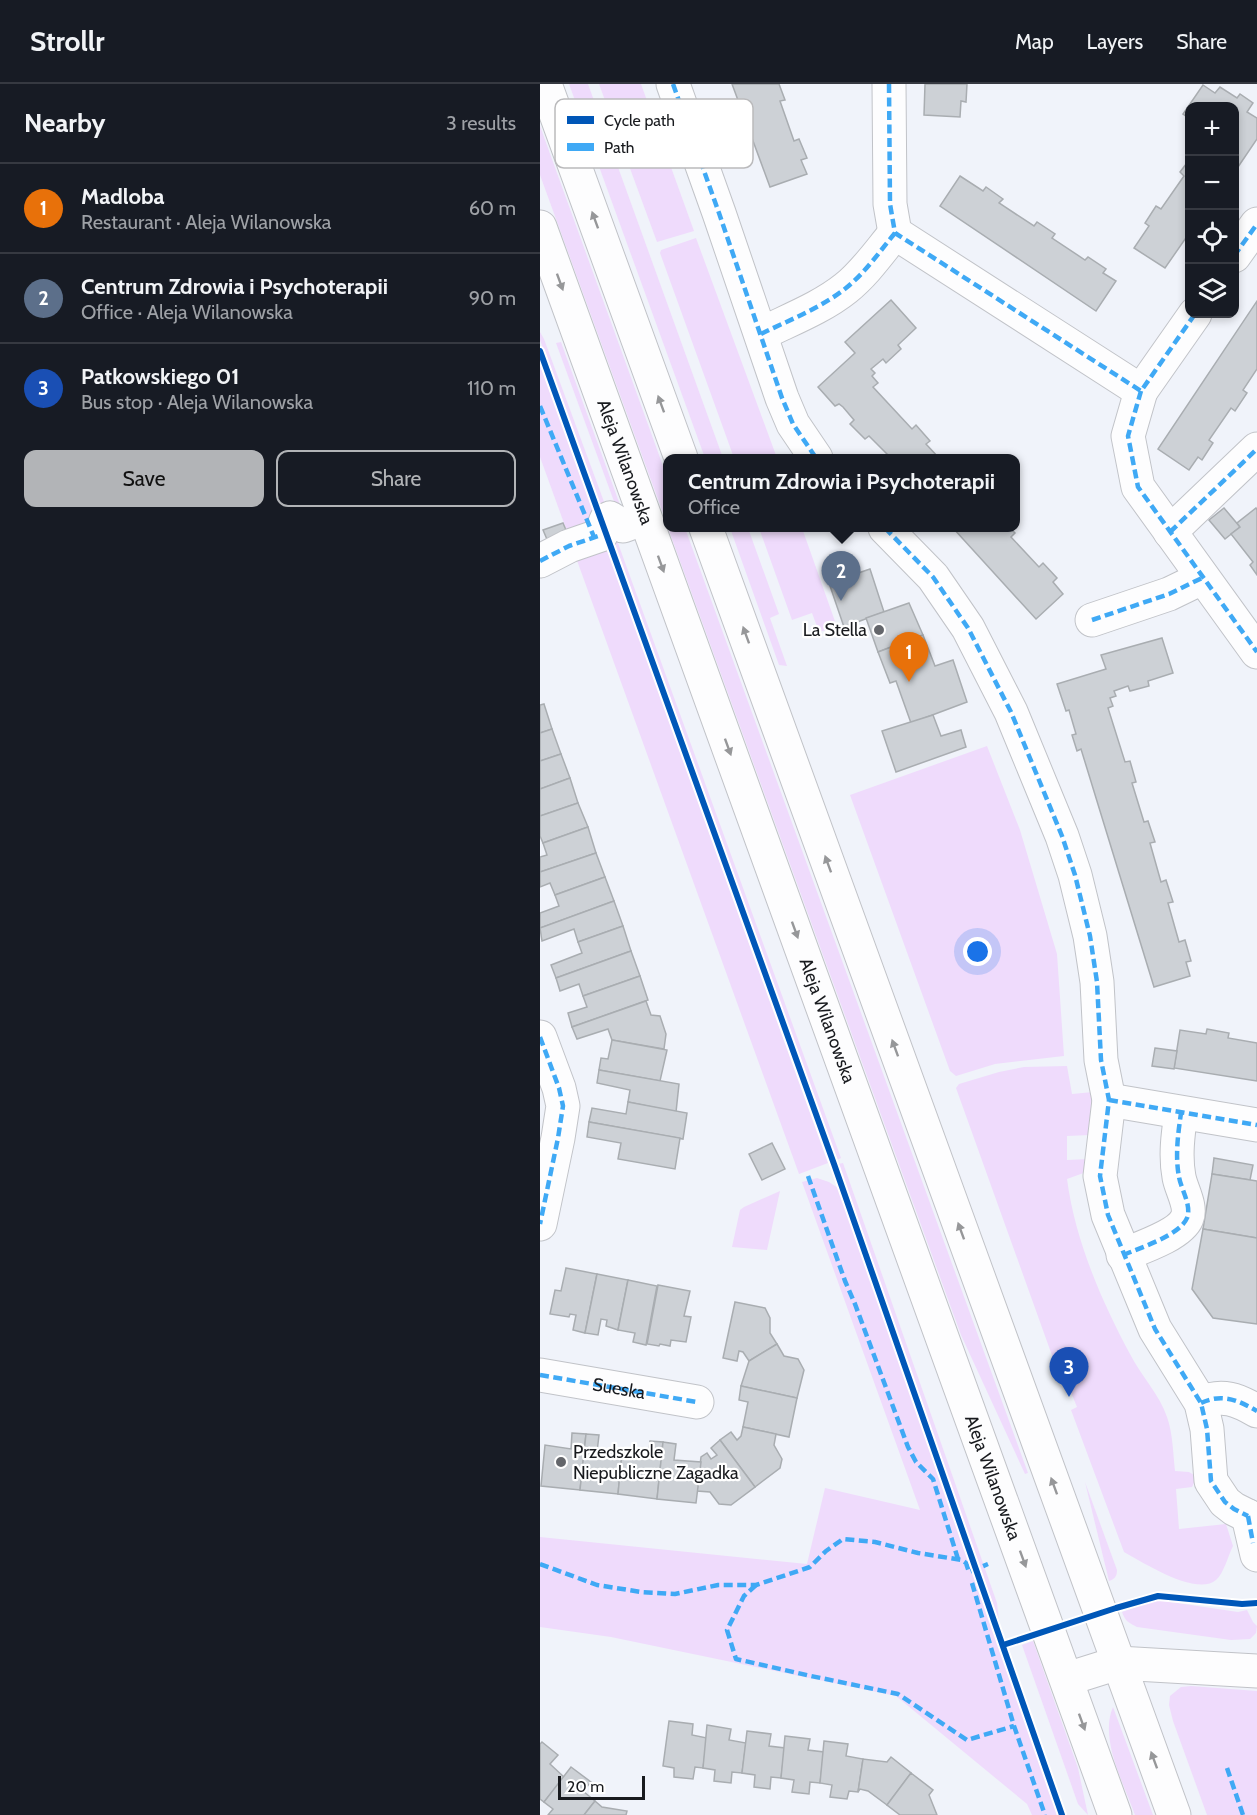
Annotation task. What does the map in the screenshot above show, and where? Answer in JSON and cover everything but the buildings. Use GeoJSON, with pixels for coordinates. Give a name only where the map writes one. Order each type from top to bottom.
{"type":"FeatureCollection","features":[{"type":"Feature","properties":{"kind":"street"},"geometry":{"type":"LineString","coordinates":[[545,84],[555,112]]}},
{"type":"Feature","properties":{"kind":"street"},"geometry":{"type":"LineString","coordinates":[[673,84],[678,99]]}},
{"type":"Feature","properties":{"kind":"street"},"geometry":{"type":"LineString","coordinates":[[889,84],[890,204],[895,233],[1141,391]]}},
{"type":"Feature","properties":{"kind":"street"},"geometry":{"type":"LineString","coordinates":[[575,168],[679,454]]}},
{"type":"Feature","properties":{"kind":"street"},"geometry":{"type":"LineString","coordinates":[[702,168],[793,424],[813,454]]}},
{"type":"Feature","properties":{"kind":"street"},"geometry":{"type":"LineString","coordinates":[[1239,249],[1257,224]]}},
{"type":"Feature","properties":{"kind":"street","name":"Aleja Wilanowska"},"geometry":{"type":"LineString","coordinates":[[540,226],[1115,1815]]}},
{"type":"Feature","properties":{"kind":"street"},"geometry":{"type":"LineString","coordinates":[[760,334],[805,313],[846,288],[895,233]]}},
{"type":"Feature","properties":{"kind":"street"},"geometry":{"type":"LineString","coordinates":[[1192,318],[1141,391],[1128,436],[1138,487],[1257,652]]}},
{"type":"Feature","properties":{"kind":"street"},"geometry":{"type":"LineString","coordinates":[[1170,532],[1257,449]]}},
{"type":"Feature","properties":{"kind":"street"},"geometry":{"type":"LineString","coordinates":[[540,561],[569,546],[601,535],[606,520],[610,518],[622,526],[645,518]]}},
{"type":"Feature","properties":{"kind":"street"},"geometry":{"type":"LineString","coordinates":[[707,532],[1174,1815]]}},
{"type":"Feature","properties":{"kind":"street"},"geometry":{"type":"LineString","coordinates":[[889,532],[933,577],[968,628],[1011,712],[1062,836],[1075,874],[1090,936],[1097,982],[1101,1060],[1109,1100],[1100,1176],[1108,1215],[1155,1329],[1201,1403],[1207,1429],[1211,1481],[1225,1502],[1254,1532]]}},
{"type":"Feature","properties":{"kind":"street"},"geometry":{"type":"LineString","coordinates":[[1092,620],[1169,594],[1202,578]]}},
{"type":"Feature","properties":{"kind":"street"},"geometry":{"type":"LineString","coordinates":[[540,1224],[545,1174],[558,1138],[563,1106],[559,1088],[541,1046]]}},
{"type":"Feature","properties":{"kind":"street"},"geometry":{"type":"LineString","coordinates":[[1109,1100],[1257,1125]]}},
{"type":"Feature","properties":{"kind":"street"},"geometry":{"type":"LineString","coordinates":[[1123,1255],[1167,1236],[1187,1218],[1188,1212],[1179,1178],[1177,1157],[1181,1113]]}},
{"type":"Feature","properties":{"kind":"street","name":"Sueska"},"geometry":{"type":"LineString","coordinates":[[540,1375],[697,1402]]}},
{"type":"Feature","properties":{"kind":"street"},"geometry":{"type":"LineString","coordinates":[[1201,1403],[1209,1399],[1225,1397],[1241,1402],[1257,1411]]}},
{"type":"Feature","properties":{"kind":"street"},"geometry":{"type":"LineString","coordinates":[[1066,1679],[1118,1663],[1257,1671]]}},
{"type":"Feature","properties":{"kind":"shaded area"},"geometry":{"type":"Polygon","coordinates":[[[569,84],[588,84],[593,99],[574,99],[569,84]]]}},
{"type":"Feature","properties":{"kind":"shaded area"},"geometry":{"type":"Polygon","coordinates":[[[599,84],[641,84],[646,99],[605,99],[599,84]]]}},
{"type":"Feature","properties":{"kind":"shaded area"},"geometry":{"type":"Polygon","coordinates":[[[540,126],[663,466],[663,513],[540,175],[540,126]]]}},
{"type":"Feature","properties":{"kind":"shaded area"},"geometry":{"type":"Polygon","coordinates":[[[600,168],[618,168],[722,454],[704,454],[600,168]]]}},
{"type":"Feature","properties":{"kind":"shaded area"},"geometry":{"type":"Polygon","coordinates":[[[630,168],[671,168],[694,231],[657,242],[630,168]]]}},
{"type":"Feature","properties":{"kind":"shaded area"},"geometry":{"type":"Polygon","coordinates":[[[696,238],[776,454],[733,454],[660,253],[661,250],[696,238]]]}},
{"type":"Feature","properties":{"kind":"shaded area"},"geometry":{"type":"Polygon","coordinates":[[[540,332],[610,518],[606,520],[540,340],[540,332]]]}},
{"type":"Feature","properties":{"kind":"shaded area"},"geometry":{"type":"Polygon","coordinates":[[[561,342],[624,516],[623,526],[556,343],[561,342]]]}},
{"type":"Feature","properties":{"kind":"shaded area"},"geometry":{"type":"Polygon","coordinates":[[[540,365],[599,526],[569,537],[540,457],[540,365]]]}},
{"type":"Feature","properties":{"kind":"shaded area"},"geometry":{"type":"Polygon","coordinates":[[[614,532],[841,1158],[837,1160],[611,533],[614,532]]]}},
{"type":"Feature","properties":{"kind":"shaded area"},"geometry":{"type":"Polygon","coordinates":[[[669,532],[686,532],[1028,1473],[1025,1474],[961,1335],[669,532]]]}},
{"type":"Feature","properties":{"kind":"shaded area"},"geometry":{"type":"Polygon","coordinates":[[[731,532],[749,532],[779,614],[770,618],[787,666],[779,665],[731,532]]]}},
{"type":"Feature","properties":{"kind":"shaded area"},"geometry":{"type":"Polygon","coordinates":[[[760,532],[803,532],[837,627],[819,632],[812,613],[792,620],[760,532]]]}},
{"type":"Feature","properties":{"kind":"shaded area"},"geometry":{"type":"Polygon","coordinates":[[[605,544],[828,1163],[799,1174],[575,555],[605,544]]]}},
{"type":"Feature","properties":{"kind":"shaded area"},"geometry":{"type":"Polygon","coordinates":[[[987,746],[1020,830],[1057,954],[1064,1056],[995,1064],[956,1076],[950,1071],[850,795],[987,746]]]}},
{"type":"Feature","properties":{"kind":"shaded area"},"geometry":{"type":"Polygon","coordinates":[[[1067,1066],[1072,1094],[1093,1092],[1094,1111],[1090,1135],[1067,1136],[1067,1160],[1089,1159],[1089,1171],[1067,1179],[1076,1224],[1109,1312],[1134,1362],[1164,1409],[1170,1430],[1175,1471],[1189,1472],[1194,1475],[1195,1481],[1192,1487],[1176,1489],[1179,1529],[1226,1524],[1233,1546],[1219,1577],[1207,1584],[1196,1584],[1170,1576],[1124,1552],[1071,1410],[1077,1407],[1068,1385],[1063,1386],[956,1088],[959,1084],[1024,1067],[1067,1066]]]}},
{"type":"Feature","properties":{"kind":"shaded area"},"geometry":{"type":"Polygon","coordinates":[[[843,1163],[997,1603],[999,1621],[838,1164],[843,1163]]]}},
{"type":"Feature","properties":{"kind":"shaded area"},"geometry":{"type":"Polygon","coordinates":[[[817,1178],[838,1188],[1059,1815],[1032,1815],[1027,1804],[896,1696],[611,1637],[540,1627],[540,1537],[807,1564],[825,1488],[920,1510],[802,1182],[817,1178]]]}},
{"type":"Feature","properties":{"kind":"shaded area"},"geometry":{"type":"Polygon","coordinates":[[[780,1191],[767,1250],[732,1247],[740,1210],[780,1191]]]}},
{"type":"Feature","properties":{"kind":"shaded area"},"geometry":{"type":"Polygon","coordinates":[[[1085,1482],[1117,1570],[1115,1577],[1109,1581],[1085,1482]]]}},
{"type":"Feature","properties":{"kind":"shaded area"},"geometry":{"type":"Polygon","coordinates":[[[1153,1601],[1238,1612],[1247,1610],[1257,1626],[1256,1633],[1250,1639],[1231,1640],[1137,1627],[1124,1618],[1122,1612],[1153,1601]]]}},
{"type":"Feature","properties":{"kind":"shaded area"},"geometry":{"type":"Polygon","coordinates":[[[1033,1641],[1078,1768],[1088,1815],[1078,1804],[1022,1645],[1033,1641]]]}},
{"type":"Feature","properties":{"kind":"shaded area"},"geometry":{"type":"Polygon","coordinates":[[[1181,1687],[1257,1691],[1257,1815],[1207,1815],[1169,1705],[1170,1696],[1181,1687]]]}},
{"type":"Feature","properties":{"kind":"shaded area"},"geometry":{"type":"Polygon","coordinates":[[[1113,1707],[1153,1815],[1135,1815],[1120,1776],[1109,1733],[1109,1720],[1113,1707]]]}},
{"type":"Feature","properties":{"kind":"marked path"},"geometry":{"type":"LineString","coordinates":[[673,84],[678,99]]}},
{"type":"Feature","properties":{"kind":"marked path"},"geometry":{"type":"LineString","coordinates":[[889,84],[890,204],[895,233],[1141,391],[1192,318]]}},
{"type":"Feature","properties":{"kind":"marked path"},"geometry":{"type":"LineString","coordinates":[[703,168],[782,398],[793,424],[813,454]]}},
{"type":"Feature","properties":{"kind":"marked path"},"geometry":{"type":"LineString","coordinates":[[1239,249],[1257,224]]}},
{"type":"Feature","properties":{"kind":"marked path"},"geometry":{"type":"LineString","coordinates":[[761,334],[816,308],[846,288],[866,269],[895,233]]}},
{"type":"Feature","properties":{"kind":"marked path"},"geometry":{"type":"LineString","coordinates":[[1141,391],[1128,436],[1138,487],[1257,652]]}},
{"type":"Feature","properties":{"kind":"marked path"},"geometry":{"type":"LineString","coordinates":[[540,406],[594,537]]}},
{"type":"Feature","properties":{"kind":"marked path"},"geometry":{"type":"LineString","coordinates":[[1170,532],[1257,449]]}},
{"type":"Feature","properties":{"kind":"marked path"},"geometry":{"type":"LineString","coordinates":[[889,532],[933,577],[968,628],[1011,712],[1062,836],[1075,875],[1090,936],[1097,982],[1101,1060],[1109,1100],[1100,1176],[1108,1215],[1155,1329],[1201,1403],[1207,1429],[1211,1481],[1225,1502],[1248,1516]]}},
{"type":"Feature","properties":{"kind":"marked path"},"geometry":{"type":"LineString","coordinates":[[540,561],[569,546],[601,535]]}},
{"type":"Feature","properties":{"kind":"marked path"},"geometry":{"type":"LineString","coordinates":[[1092,620],[1169,594],[1202,578]]}},
{"type":"Feature","properties":{"kind":"marked path"},"geometry":{"type":"LineString","coordinates":[[540,1037],[559,1088],[563,1106],[540,1224]]}},
{"type":"Feature","properties":{"kind":"marked path"},"geometry":{"type":"LineString","coordinates":[[1109,1100],[1257,1125]]}},
{"type":"Feature","properties":{"kind":"marked path"},"geometry":{"type":"LineString","coordinates":[[1123,1255],[1168,1235],[1183,1224],[1187,1218],[1188,1208],[1177,1161],[1181,1113]]}},
{"type":"Feature","properties":{"kind":"marked path"},"geometry":{"type":"LineString","coordinates":[[808,1176],[908,1447],[916,1462],[933,1479],[958,1559]]}},
{"type":"Feature","properties":{"kind":"marked path"},"geometry":{"type":"LineString","coordinates":[[540,1375],[697,1402]]}},
{"type":"Feature","properties":{"kind":"marked path"},"geometry":{"type":"LineString","coordinates":[[1201,1403],[1223,1398],[1257,1411]]}},
{"type":"Feature","properties":{"kind":"marked path"},"geometry":{"type":"LineString","coordinates":[[1248,1516],[1253,1543]]}},
{"type":"Feature","properties":{"kind":"marked path"},"geometry":{"type":"LineString","coordinates":[[540,1564],[597,1585],[641,1592],[675,1594],[718,1585],[756,1585],[810,1567],[826,1551],[843,1539],[875,1542],[918,1553],[962,1560],[966,1563],[969,1572],[988,1564]]}},
{"type":"Feature","properties":{"kind":"marked path"},"geometry":{"type":"LineString","coordinates":[[972,1583],[1014,1726],[1045,1815]]}},
{"type":"Feature","properties":{"kind":"marked path"},"geometry":{"type":"LineString","coordinates":[[756,1585],[744,1596],[727,1630],[736,1659],[898,1694],[967,1740],[1014,1726]]}},
{"type":"Feature","properties":{"kind":"marked path"},"geometry":{"type":"LineString","coordinates":[[1227,1768],[1243,1815]]}},
{"type":"Feature","properties":{"kind":"cycle path"},"geometry":{"type":"LineString","coordinates":[[540,351],[834,1164],[1062,1815]]}},
{"type":"Feature","properties":{"kind":"cycle path"},"geometry":{"type":"LineString","coordinates":[[1003,1645],[1158,1596],[1242,1604],[1257,1603]]}},
{"type":"Feature","properties":{"kind":"place","name":"Centrum Zdrowia i Psychoterapii"},"geometry":{"type":"Point","coordinates":[841,601]}},
{"type":"Feature","properties":{"kind":"place","name":"La Stella"},"geometry":{"type":"Point","coordinates":[879,630]}},
{"type":"Feature","properties":{"kind":"place","name":"Madloba"},"geometry":{"type":"Point","coordinates":[909,682]}},
{"type":"Feature","properties":{"kind":"place","name":"Patkowskiego 01"},"geometry":{"type":"Point","coordinates":[1069,1397]}},
{"type":"Feature","properties":{"kind":"place","name":"Przedszkole Niepubliczne Zagadka"},"geometry":{"type":"Point","coordinates":[561,1462]}}]}
